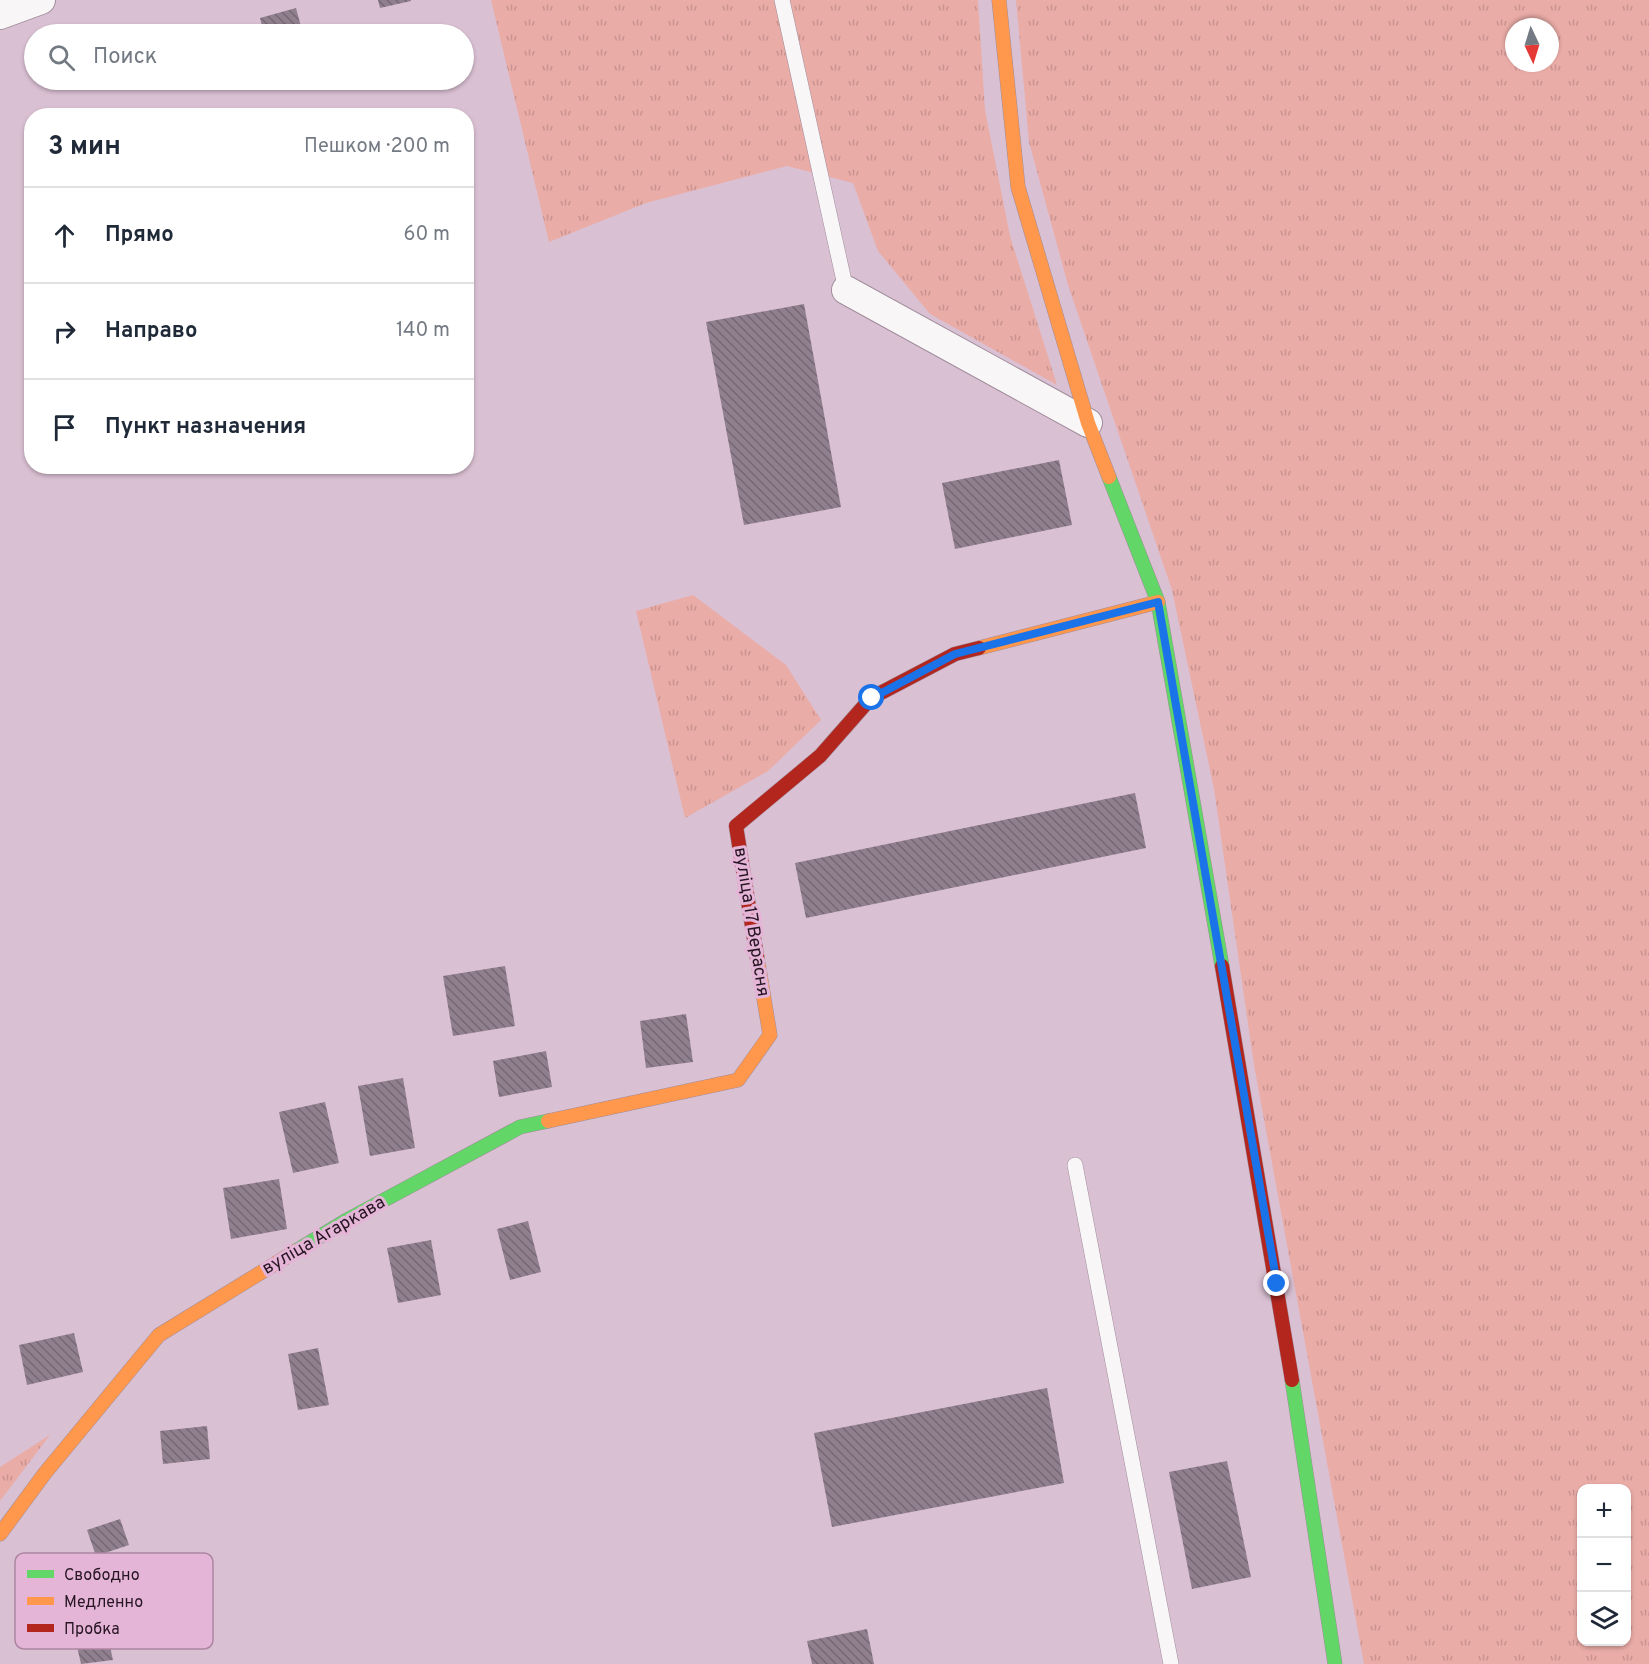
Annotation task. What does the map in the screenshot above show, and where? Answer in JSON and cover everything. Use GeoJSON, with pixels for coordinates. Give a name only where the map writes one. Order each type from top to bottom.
{"type":"FeatureCollection","features":[{"type":"Feature","properties":{"kind":"street"},"geometry":{"type":"LineString","coordinates":[[0,15],[41,0]]}},
{"type":"Feature","properties":{"kind":"street"},"geometry":{"type":"LineString","coordinates":[[999,0],[1018,187],[1088,423],[1158,602],[1277,1284],[1335,1664]]}},
{"type":"Feature","properties":{"kind":"street"},"geometry":{"type":"LineString","coordinates":[[846,290],[1088,423]]}},
{"type":"Feature","properties":{"kind":"street","name":"вуліца 17 Верасня"},"geometry":{"type":"LineString","coordinates":[[738,1080],[770,1035],[736,826],[820,756],[872,698],[955,654],[1158,602]]}},
{"type":"Feature","properties":{"kind":"street","name":"вуліца Агаркава"},"geometry":{"type":"LineString","coordinates":[[0,1534],[45,1473],[159,1335],[347,1220],[520,1127],[738,1080]]}},
{"type":"Feature","properties":{"kind":"lane"},"geometry":{"type":"LineString","coordinates":[[782,0],[846,290]]}},
{"type":"Feature","properties":{"kind":"lane"},"geometry":{"type":"LineString","coordinates":[[1075,1165],[1171,1664]]}},
{"type":"Feature","properties":{"kind":"green space"},"geometry":{"type":"Polygon","coordinates":[[[491,0],[978,0],[985,110],[1010,236],[1057,385],[930,314],[878,251],[853,183],[787,166],[646,203],[549,242],[491,0]]]}},
{"type":"Feature","properties":{"kind":"green space"},"geometry":{"type":"Polygon","coordinates":[[[1016,0],[1649,0],[1649,1664],[1364,1664],[1254,1065],[1214,789],[1172,590],[1068,285],[1029,142],[1016,0]]]}},
{"type":"Feature","properties":{"kind":"green space"},"geometry":{"type":"Polygon","coordinates":[[[693,595],[786,665],[821,720],[768,771],[685,818],[636,611],[693,595]]]}},
{"type":"Feature","properties":{"kind":"green space"},"geometry":{"type":"Polygon","coordinates":[[[50,1435],[0,1501],[0,1467],[50,1435]]]}},
{"type":"Feature","properties":{"kind":"building"},"geometry":{"type":"Polygon","coordinates":[[[378,0],[411,0],[411,1],[380,8],[378,0]]]}},
{"type":"Feature","properties":{"kind":"building"},"geometry":{"type":"Polygon","coordinates":[[[296,8],[300,24],[262,24],[260,18],[296,8]]]}},
{"type":"Feature","properties":{"kind":"building"},"geometry":{"type":"Polygon","coordinates":[[[804,304],[841,507],[744,525],[706,322],[804,304]]]}},
{"type":"Feature","properties":{"kind":"building"},"geometry":{"type":"Polygon","coordinates":[[[1059,460],[1072,525],[955,549],[942,483],[1059,460]]]}},
{"type":"Feature","properties":{"kind":"building"},"geometry":{"type":"Polygon","coordinates":[[[1135,793],[1146,848],[806,918],[795,863],[1135,793]]]}},
{"type":"Feature","properties":{"kind":"building"},"geometry":{"type":"Polygon","coordinates":[[[505,966],[515,1026],[453,1036],[443,976],[505,966]]]}},
{"type":"Feature","properties":{"kind":"building"},"geometry":{"type":"Polygon","coordinates":[[[686,1014],[693,1062],[646,1068],[640,1021],[686,1014]]]}},
{"type":"Feature","properties":{"kind":"building"},"geometry":{"type":"Polygon","coordinates":[[[546,1051],[552,1087],[499,1097],[493,1061],[546,1051]]]}},
{"type":"Feature","properties":{"kind":"building"},"geometry":{"type":"Polygon","coordinates":[[[403,1078],[415,1148],[370,1156],[358,1086],[403,1078]]]}},
{"type":"Feature","properties":{"kind":"building"},"geometry":{"type":"Polygon","coordinates":[[[325,1102],[339,1163],[293,1173],[279,1112],[325,1102]]]}},
{"type":"Feature","properties":{"kind":"building"},"geometry":{"type":"Polygon","coordinates":[[[279,1179],[287,1229],[231,1239],[223,1188],[279,1179]]]}},
{"type":"Feature","properties":{"kind":"building"},"geometry":{"type":"Polygon","coordinates":[[[528,1221],[541,1272],[510,1280],[497,1229],[528,1221]]]}},
{"type":"Feature","properties":{"kind":"building"},"geometry":{"type":"Polygon","coordinates":[[[431,1240],[441,1295],[398,1303],[387,1248],[431,1240]]]}},
{"type":"Feature","properties":{"kind":"building"},"geometry":{"type":"Polygon","coordinates":[[[74,1333],[83,1372],[27,1385],[19,1345],[74,1333]]]}},
{"type":"Feature","properties":{"kind":"building"},"geometry":{"type":"Polygon","coordinates":[[[318,1348],[329,1405],[298,1410],[288,1354],[318,1348]]]}},
{"type":"Feature","properties":{"kind":"building"},"geometry":{"type":"Polygon","coordinates":[[[1047,1388],[1064,1483],[832,1527],[814,1433],[1047,1388]]]}},
{"type":"Feature","properties":{"kind":"building"},"geometry":{"type":"Polygon","coordinates":[[[207,1426],[210,1459],[163,1464],[160,1431],[207,1426]]]}},
{"type":"Feature","properties":{"kind":"building"},"geometry":{"type":"Polygon","coordinates":[[[1227,1461],[1251,1577],[1192,1589],[1169,1472],[1227,1461]]]}},
{"type":"Feature","properties":{"kind":"building"},"geometry":{"type":"Polygon","coordinates":[[[120,1519],[129,1545],[105,1553],[95,1553],[87,1530],[120,1519]]]}},
{"type":"Feature","properties":{"kind":"building"},"geometry":{"type":"Polygon","coordinates":[[[867,1629],[874,1664],[812,1664],[807,1641],[867,1629]]]}},
{"type":"Feature","properties":{"kind":"building"},"geometry":{"type":"Polygon","coordinates":[[[78,1649],[111,1649],[113,1660],[81,1664],[78,1649]]]}},
{"type":"Feature","properties":{"kind":"traffic: fast"},"geometry":{"type":"LineString","coordinates":[[1109,477],[1158,602],[1222,966]]}},
{"type":"Feature","properties":{"kind":"traffic: fast"},"geometry":{"type":"LineString","coordinates":[[296,1251],[347,1220],[520,1127],[548,1121]]}},
{"type":"Feature","properties":{"kind":"traffic: fast"},"geometry":{"type":"LineString","coordinates":[[1292,1380],[1335,1664]]}},
{"type":"Feature","properties":{"kind":"traffic: slow"},"geometry":{"type":"LineString","coordinates":[[999,0],[1018,187],[1088,423],[1109,477]]}},
{"type":"Feature","properties":{"kind":"traffic: slow"},"geometry":{"type":"LineString","coordinates":[[979,648],[1158,602]]}},
{"type":"Feature","properties":{"kind":"traffic: slow"},"geometry":{"type":"LineString","coordinates":[[548,1121],[738,1080],[770,1035],[757,957]]}},
{"type":"Feature","properties":{"kind":"traffic: slow"},"geometry":{"type":"LineString","coordinates":[[0,1534],[45,1473],[159,1335],[296,1251]]}},
{"type":"Feature","properties":{"kind":"traffic: jam"},"geometry":{"type":"LineString","coordinates":[[757,957],[736,826],[820,756],[871,698],[955,654],[979,648]]}},
{"type":"Feature","properties":{"kind":"traffic: jam"},"geometry":{"type":"LineString","coordinates":[[1222,966],[1292,1380]]}},
{"type":"Feature","properties":{"kind":"route"},"geometry":{"type":"LineString","coordinates":[[872,698],[955,654],[1158,602],[1277,1284]]}}]}
